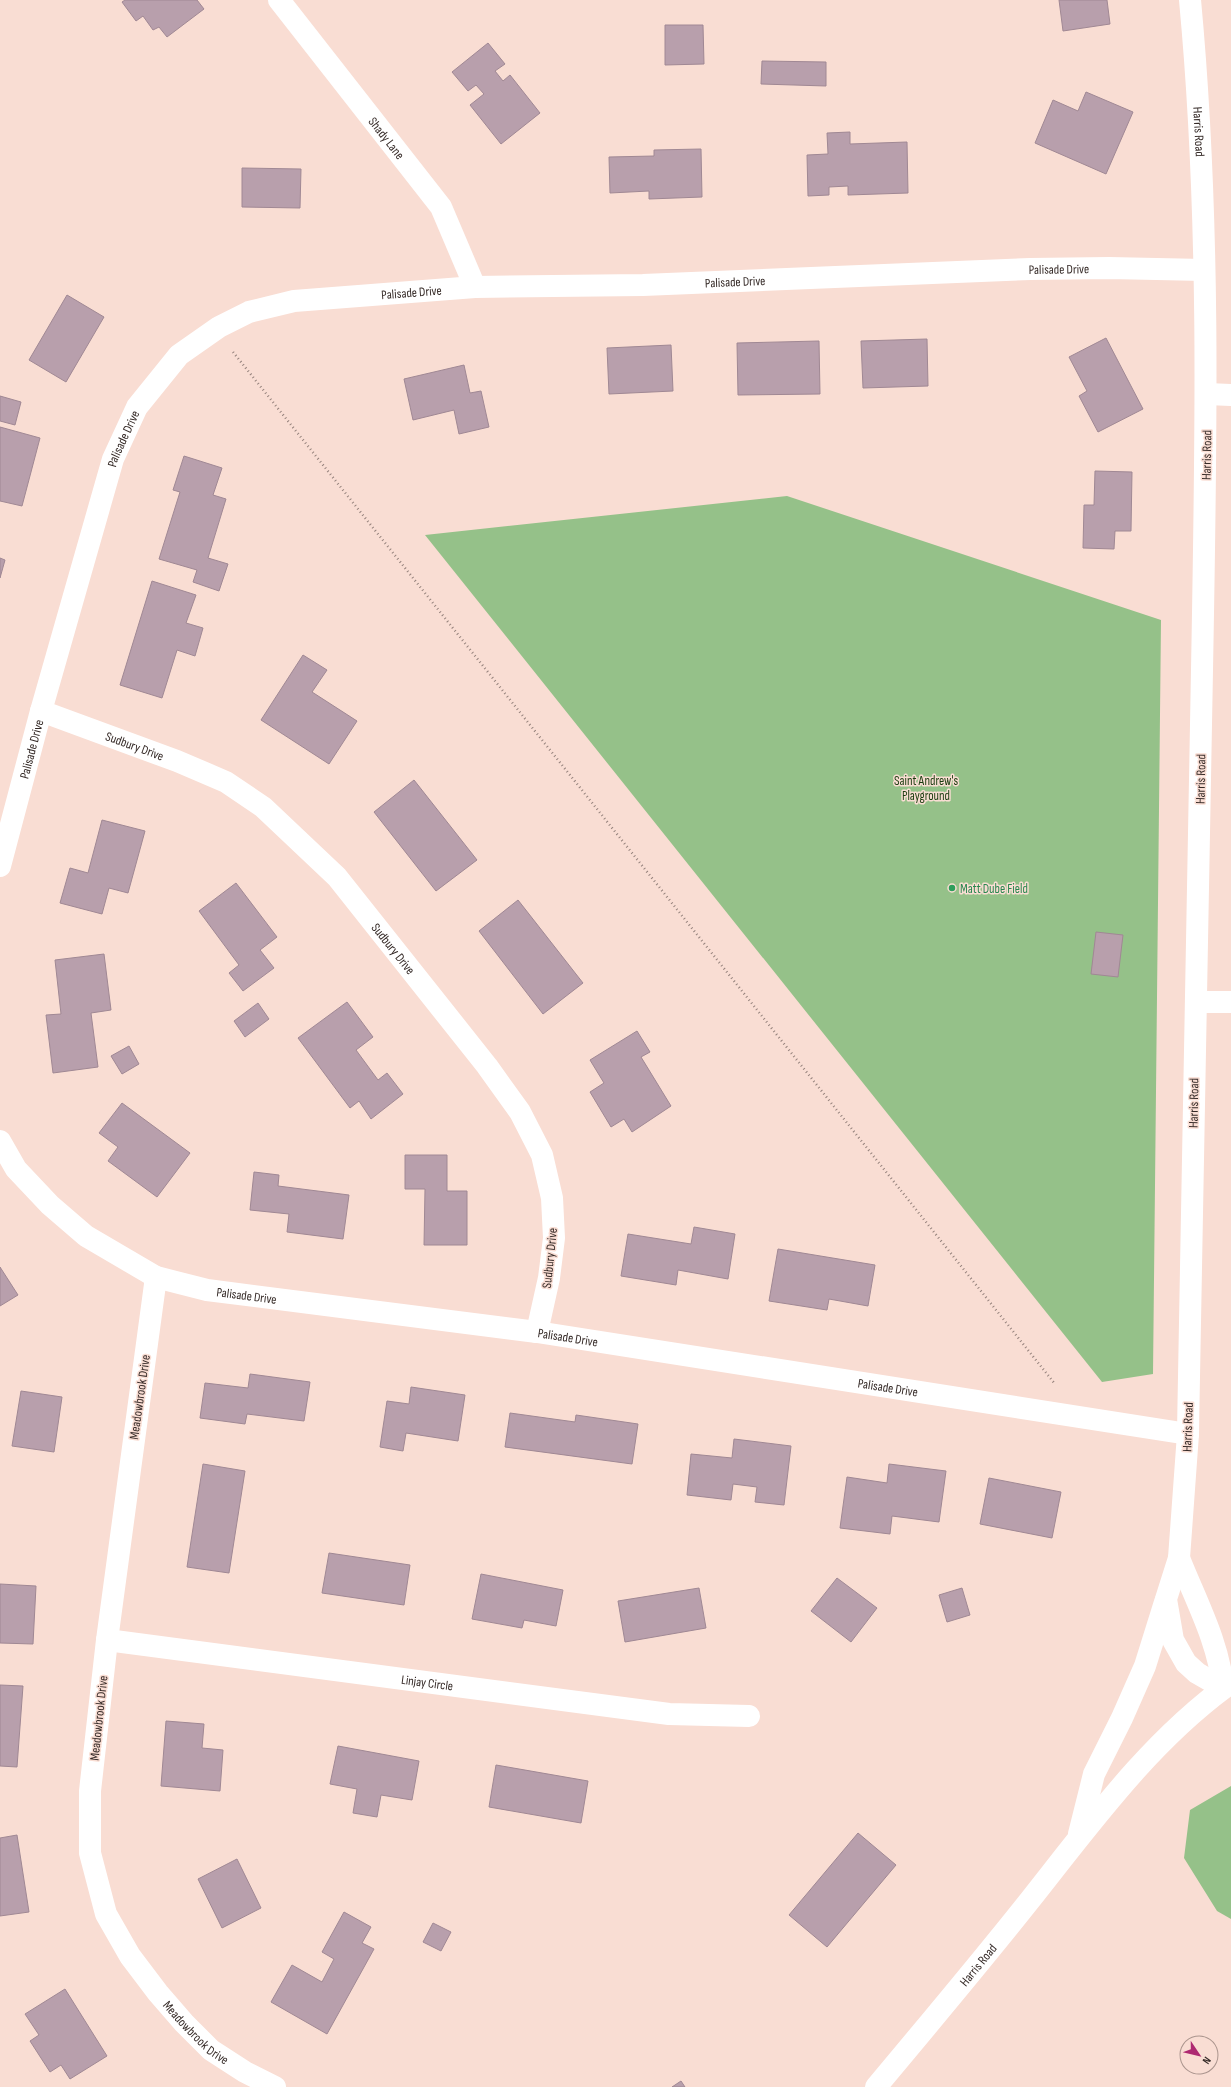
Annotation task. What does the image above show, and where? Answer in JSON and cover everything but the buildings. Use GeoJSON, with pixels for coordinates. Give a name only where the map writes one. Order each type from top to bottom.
{"type":"FeatureCollection","features":[{"type":"Feature","properties":{"kind":"street","name":"Shady Lane"},"geometry":{"type":"LineString","coordinates":[[279,0],[441,207],[475,287]]}},
{"type":"Feature","properties":{"kind":"street","name":"Harris Road"},"geometry":{"type":"LineString","coordinates":[[1077,1840],[1094,1774],[1122,1718],[1145,1666],[1178,1558],[1188,1434],[1207,394],[1204,205],[1196,62],[1190,0]]}},
{"type":"Feature","properties":{"kind":"street","name":"Palisade Drive"},"geometry":{"type":"LineString","coordinates":[[0,866],[41,711],[113,459],[136,407],[179,356],[219,327],[249,312],[294,300],[475,287],[643,285],[1030,268],[1204,270]]}},
{"type":"Feature","properties":{"kind":"street"},"geometry":{"type":"LineString","coordinates":[[1207,394],[1231,395]]}},
{"type":"Feature","properties":{"kind":"street","name":"Sudbury Drive"},"geometry":{"type":"LineString","coordinates":[[41,711],[177,761],[226,782],[263,807],[303,843],[342,883],[487,1066],[520,1112],[542,1155],[552,1198],[554,1238],[537,1332]]}},
{"type":"Feature","properties":{"kind":"street"},"geometry":{"type":"LineString","coordinates":[[1196,1002],[1231,1002]]}},
{"type":"Feature","properties":{"kind":"street","name":"Palisade Drive"},"geometry":{"type":"LineString","coordinates":[[0,1141],[16,1169],[50,1205],[86,1236],[156,1277],[207,1290],[537,1332],[1188,1434]]}},
{"type":"Feature","properties":{"kind":"street","name":"Meadowbrook Drive"},"geometry":{"type":"LineString","coordinates":[[156,1277],[106,1640],[90,1791],[90,1853],[106,1914],[130,1956],[184,2023],[211,2050],[245,2072],[275,2087]]}},
{"type":"Feature","properties":{"kind":"street","name":"Harris Road"},"geometry":{"type":"LineString","coordinates":[[1178,1558],[1216,1648],[1227,1686]]}},
{"type":"Feature","properties":{"kind":"street","name":"Harris Road"},"geometry":{"type":"LineString","coordinates":[[1166,1599],[1173,1640],[1186,1663],[1198,1673],[1227,1686]]}},
{"type":"Feature","properties":{"kind":"street","name":"Linjay Circle"},"geometry":{"type":"LineString","coordinates":[[106,1640],[669,1714],[749,1716]]}},
{"type":"Feature","properties":{"kind":"street","name":"Harris Road"},"geometry":{"type":"LineString","coordinates":[[876,2087],[970,1975],[1077,1840],[1126,1781],[1177,1726],[1227,1686]]}},
{"type":"Feature","properties":{"kind":"path"},"geometry":{"type":"LineString","coordinates":[[228,346],[1082,1417]]}},
{"type":"Feature","properties":{"kind":"green space","name":"Saint Andrew's Playground"},"geometry":{"type":"Polygon","coordinates":[[[787,496],[1161,620],[1153,1374],[1102,1382],[425,535],[787,496]]]}},
{"type":"Feature","properties":{"kind":"green space"},"geometry":{"type":"Polygon","coordinates":[[[1231,1786],[1231,1919],[1217,1911],[1184,1858],[1190,1810],[1231,1786]]]}},
{"type":"Feature","properties":{"kind":"place","name":"Matt Dube Field"},"geometry":{"type":"Point","coordinates":[952,888]}}]}
